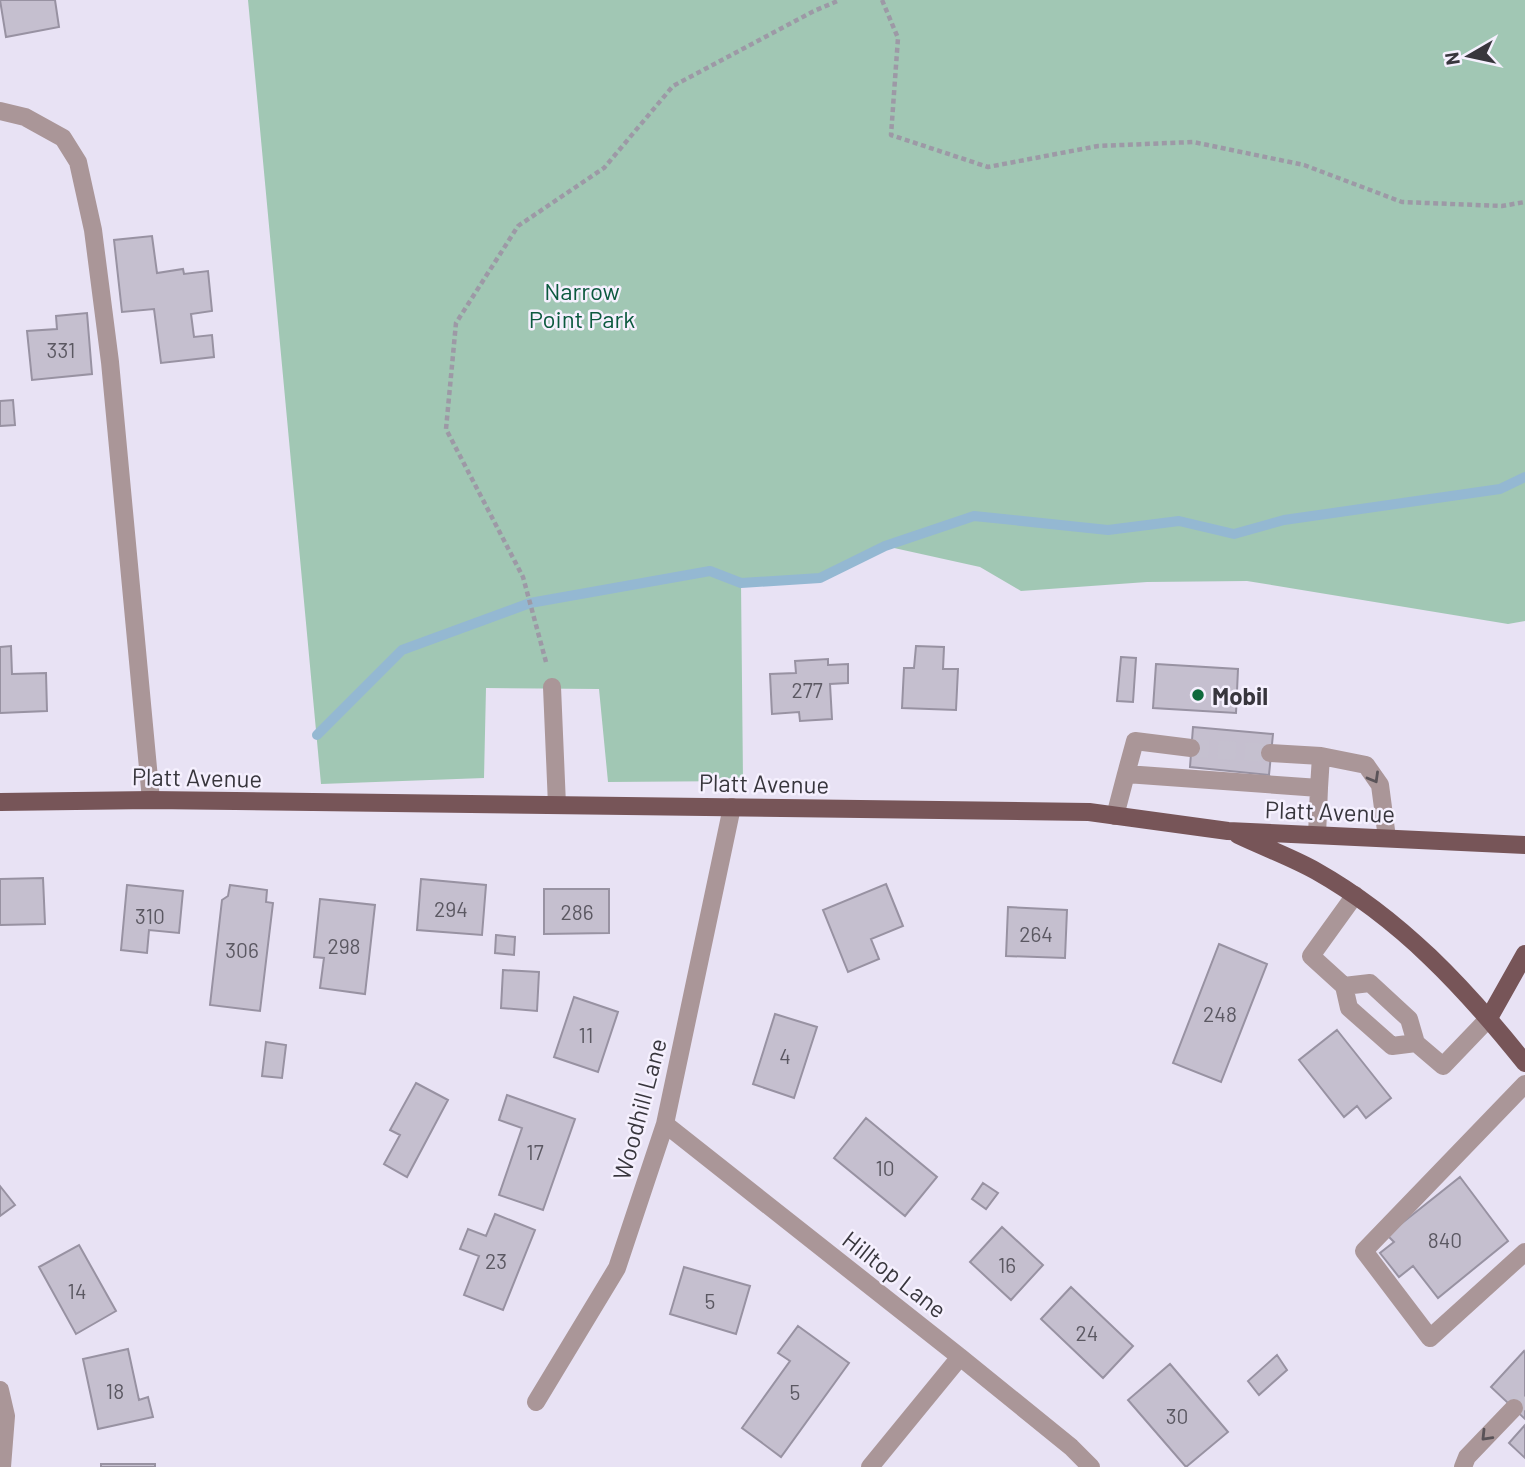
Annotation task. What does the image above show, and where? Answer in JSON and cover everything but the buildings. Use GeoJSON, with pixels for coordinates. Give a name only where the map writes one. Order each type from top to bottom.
{"type":"FeatureCollection","features":[{"type":"Feature","properties":{"kind":"main road","name":"Platt Avenue"},"geometry":{"type":"LineString","coordinates":[[0,802],[151,800],[1089,812],[1228,831],[1525,845]]}},
{"type":"Feature","properties":{"kind":"main road"},"geometry":{"type":"LineString","coordinates":[[1228,831],[1314,870],[1355,895],[1419,943],[1489,1018],[1525,1063]]}},
{"type":"Feature","properties":{"kind":"main road"},"geometry":{"type":"LineString","coordinates":[[1489,1018],[1525,954]]}},
{"type":"Feature","properties":{"kind":"street"},"geometry":{"type":"LineString","coordinates":[[0,111],[26,117],[63,138],[78,162],[93,230],[110,362],[151,800]]}},
{"type":"Feature","properties":{"kind":"street"},"geometry":{"type":"LineString","coordinates":[[552,687],[557,805]]}},
{"type":"Feature","properties":{"kind":"street"},"geometry":{"type":"LineString","coordinates":[[1115,816],[1135,741],[1191,748]]}},
{"type":"Feature","properties":{"kind":"street"},"geometry":{"type":"LineString","coordinates":[[1270,753],[1321,757],[1366,765],[1380,785],[1387,838]]}},
{"type":"Feature","properties":{"kind":"street"},"geometry":{"type":"LineString","coordinates":[[1317,835],[1321,757]]}},
{"type":"Feature","properties":{"kind":"street"},"geometry":{"type":"LineString","coordinates":[[1126,774],[1319,788]]}},
{"type":"Feature","properties":{"kind":"street","name":"Woodhill Lane"},"geometry":{"type":"LineString","coordinates":[[536,1402],[617,1268],[665,1124],[732,807]]}},
{"type":"Feature","properties":{"kind":"street"},"geometry":{"type":"LineString","coordinates":[[1355,895],[1311,956],[1344,986],[1349,1008],[1392,1046],[1416,1043]]}},
{"type":"Feature","properties":{"kind":"street"},"geometry":{"type":"LineString","coordinates":[[1344,986],[1370,984],[1409,1019],[1416,1043],[1443,1066],[1489,1018]]}},
{"type":"Feature","properties":{"kind":"street"},"geometry":{"type":"LineString","coordinates":[[1525,1084],[1364,1251],[1430,1338],[1525,1252]]}},
{"type":"Feature","properties":{"kind":"street","name":"Hilltop Lane"},"geometry":{"type":"LineString","coordinates":[[665,1124],[960,1357],[1071,1447],[1091,1467]]}},
{"type":"Feature","properties":{"kind":"street"},"geometry":{"type":"LineString","coordinates":[[870,1467],[960,1357]]}},
{"type":"Feature","properties":{"kind":"street"},"geometry":{"type":"LineString","coordinates":[[0,1390],[6,1416],[2,1467]]}},
{"type":"Feature","properties":{"kind":"street"},"geometry":{"type":"LineString","coordinates":[[1463,1467],[1466,1457],[1514,1408]]}},
{"type":"Feature","properties":{"kind":"path"},"geometry":{"type":"LineString","coordinates":[[552,687],[523,577],[446,429],[456,323],[518,226],[604,168],[673,86],[814,10],[840,0]]}},
{"type":"Feature","properties":{"kind":"path"},"geometry":{"type":"LineString","coordinates":[[882,0],[898,38],[891,135],[988,167],[1098,146],[1193,142],[1304,165],[1402,202],[1502,206],[1525,202]]}},
{"type":"Feature","properties":{"kind":"green space","name":"Narrow Point Park"},"geometry":{"type":"Polygon","coordinates":[[[248,0],[1525,0],[1525,621],[1508,624],[1247,581],[1147,582],[1021,591],[980,567],[885,546],[820,578],[741,583],[743,781],[608,782],[599,689],[486,688],[484,778],[321,784],[248,0]]]}},
{"type":"Feature","properties":{"kind":"waterway"},"geometry":{"type":"LineString","coordinates":[[317,735],[402,650],[530,603],[710,571],[741,583],[820,578],[885,546],[974,516],[1108,530],[1179,521],[1234,534],[1284,520],[1500,489],[1525,477]]}},
{"type":"Feature","properties":{"kind":"tunnel"},"geometry":{"type":"LineString","coordinates":[[1191,748],[1270,753]]}},
{"type":"Feature","properties":{"kind":"tunnel"},"geometry":{"type":"LineString","coordinates":[[1514,1408],[1525,1397]]}},
{"type":"Feature","properties":{"kind":"place","name":"Mobil"},"geometry":{"type":"Point","coordinates":[1198,695]}}]}
